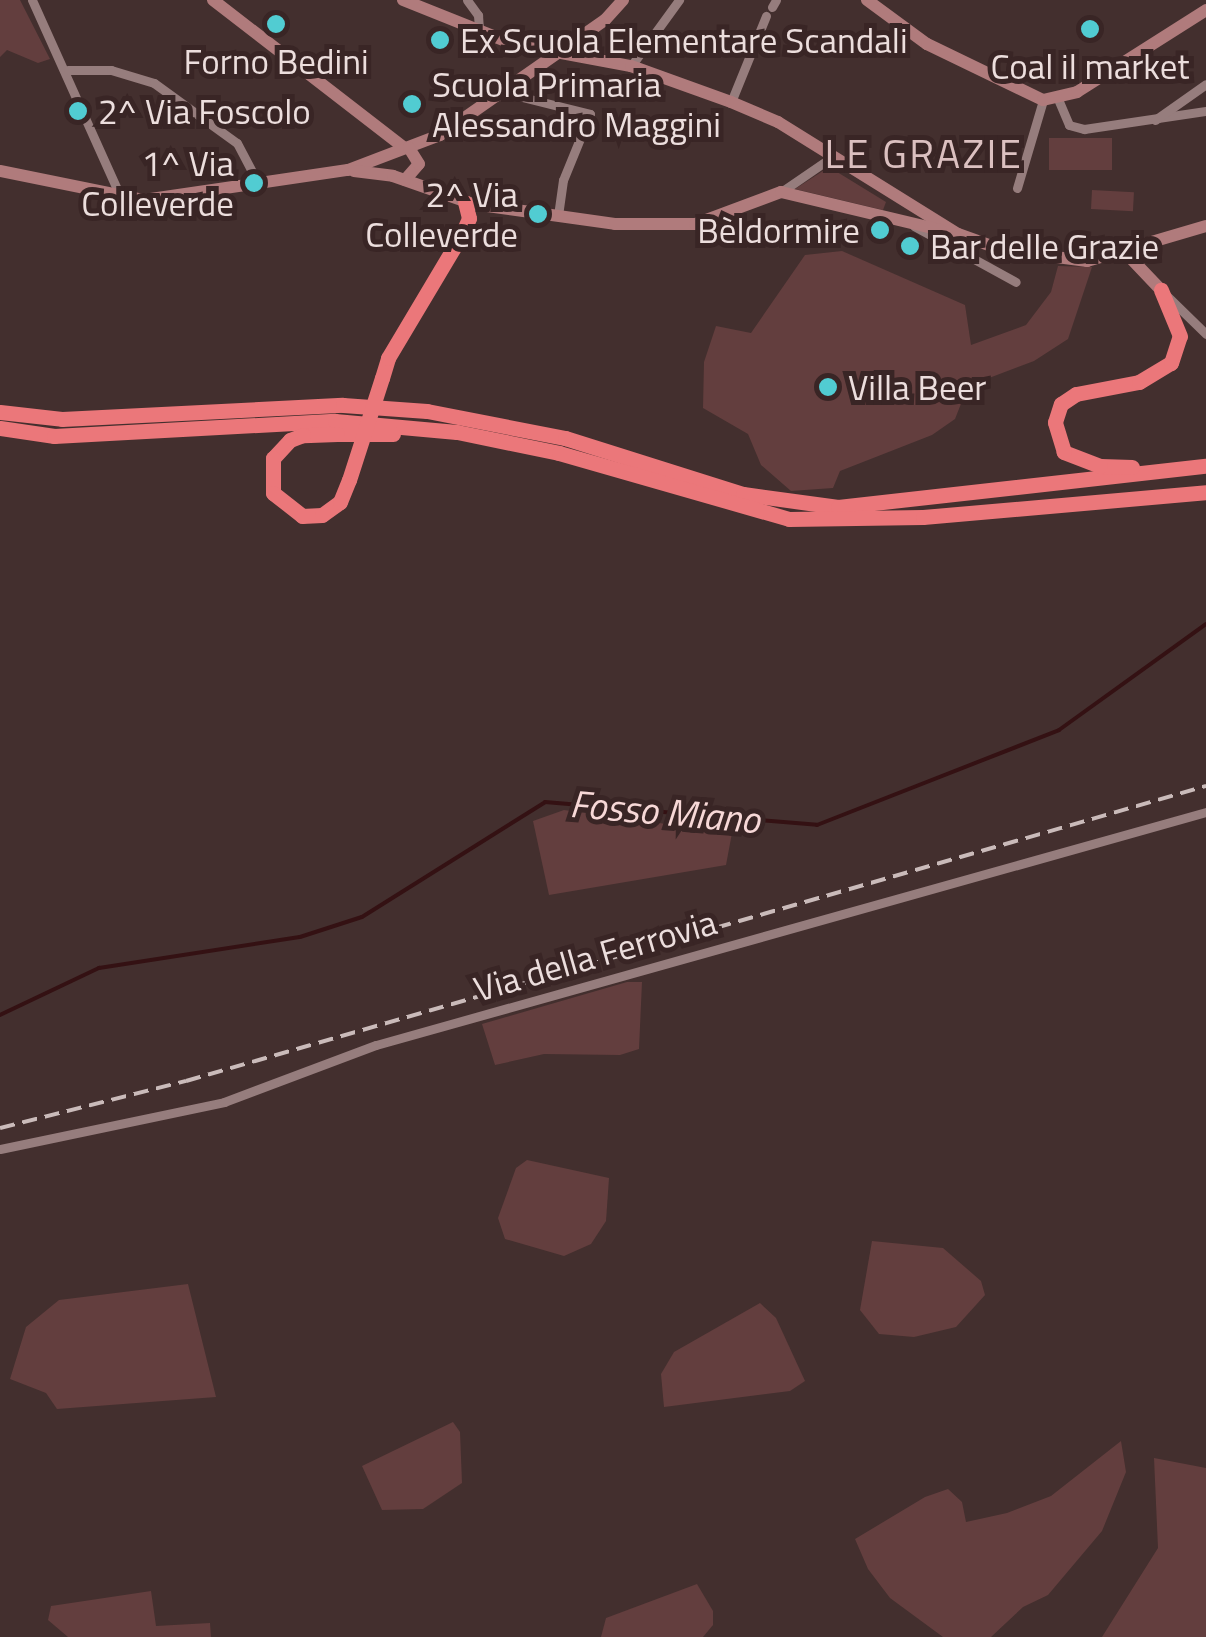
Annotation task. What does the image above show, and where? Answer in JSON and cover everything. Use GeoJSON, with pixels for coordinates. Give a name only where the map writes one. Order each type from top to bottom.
{"type":"FeatureCollection","features":[{"type":"Feature","properties":{"kind":"highway"},"geometry":{"type":"LineString","coordinates":[[457,432],[337,434],[290,440],[274,458],[273,494],[292,512],[313,517],[340,502],[388,358],[462,234],[470,213],[465,202]]}},
{"type":"Feature","properties":{"kind":"highway"},"geometry":{"type":"LineString","coordinates":[[1160,290],[1180,336],[1176,356],[1139,382],[1076,394],[1062,404],[1055,439],[1087,462],[1206,465]]}},
{"type":"Feature","properties":{"kind":"highway"},"geometry":{"type":"LineString","coordinates":[[0,412],[62,419],[343,406],[476,418],[789,510],[886,506],[1206,465]]}},
{"type":"Feature","properties":{"kind":"highway"},"geometry":{"type":"LineString","coordinates":[[0,428],[54,436],[335,421],[457,432],[789,510],[924,518],[1127,494],[1206,492]]}},
{"type":"Feature","properties":{"kind":"street"},"geometry":{"type":"LineString","coordinates":[[32,0],[68,70],[122,198]]}},
{"type":"Feature","properties":{"kind":"street"},"geometry":{"type":"LineString","coordinates":[[214,0],[374,128],[406,148],[419,164],[399,178]]}},
{"type":"Feature","properties":{"kind":"street"},"geometry":{"type":"LineString","coordinates":[[402,0],[479,31],[630,66],[731,102],[778,122],[897,200],[958,234],[1034,256],[1087,260],[1206,226]]}},
{"type":"Feature","properties":{"kind":"street"},"geometry":{"type":"LineString","coordinates":[[467,0],[478,15],[479,31]]}},
{"type":"Feature","properties":{"kind":"street"},"geometry":{"type":"LineString","coordinates":[[0,171],[122,198],[348,170],[440,135],[554,51],[605,20],[622,0]]}},
{"type":"Feature","properties":{"kind":"street"},"geometry":{"type":"LineString","coordinates":[[630,66],[679,0]]}},
{"type":"Feature","properties":{"kind":"street"},"geometry":{"type":"LineString","coordinates":[[867,0],[927,44],[1043,100],[1058,99],[1206,10]]}},
{"type":"Feature","properties":{"kind":"street"},"geometry":{"type":"LineString","coordinates":[[731,102],[772,8]]}},
{"type":"Feature","properties":{"kind":"street"},"geometry":{"type":"LineString","coordinates":[[68,70],[111,70],[154,83],[237,144],[256,181]]}},
{"type":"Feature","properties":{"kind":"street"},"geometry":{"type":"LineString","coordinates":[[1151,123],[1206,84]]}},
{"type":"Feature","properties":{"kind":"street"},"geometry":{"type":"LineString","coordinates":[[522,97],[590,114],[570,164],[558,216]]}},
{"type":"Feature","properties":{"kind":"street"},"geometry":{"type":"LineString","coordinates":[[1058,99],[1068,124],[1084,129],[1151,123],[1206,111]]}},
{"type":"Feature","properties":{"kind":"street"},"geometry":{"type":"LineString","coordinates":[[1017,188],[1043,100]]}},
{"type":"Feature","properties":{"kind":"street"},"geometry":{"type":"LineString","coordinates":[[374,128],[399,178]]}},
{"type":"Feature","properties":{"kind":"street"},"geometry":{"type":"LineString","coordinates":[[348,170],[399,178],[465,202],[615,224],[695,224],[780,192],[832,157]]}},
{"type":"Feature","properties":{"kind":"street"},"geometry":{"type":"LineString","coordinates":[[780,192],[912,224],[938,235],[1016,282]]}},
{"type":"Feature","properties":{"kind":"street"},"geometry":{"type":"LineString","coordinates":[[892,219],[897,200]]}},
{"type":"Feature","properties":{"kind":"street"},"geometry":{"type":"LineString","coordinates":[[938,235],[958,234]]}},
{"type":"Feature","properties":{"kind":"street"},"geometry":{"type":"LineString","coordinates":[[1121,248],[1206,334]]}},
{"type":"Feature","properties":{"kind":"street","name":"Via della Ferrovia"},"geometry":{"type":"LineString","coordinates":[[0,1150],[224,1102],[376,1045],[1206,812]]}},
{"type":"Feature","properties":{"kind":"shaded area"},"geometry":{"type":"Polygon","coordinates":[[[0,0],[20,0],[50,59],[38,63],[7,50],[0,57],[0,0]]]}},
{"type":"Feature","properties":{"kind":"shaded area"},"geometry":{"type":"Polygon","coordinates":[[[1049,138],[1112,138],[1112,170],[1049,170],[1049,138]]]}},
{"type":"Feature","properties":{"kind":"shaded area"},"geometry":{"type":"Polygon","coordinates":[[[829,167],[886,202],[883,210],[795,189],[829,167]]]}},
{"type":"Feature","properties":{"kind":"shaded area"},"geometry":{"type":"Polygon","coordinates":[[[1092,190],[1134,192],[1133,211],[1091,209],[1092,190]]]}},
{"type":"Feature","properties":{"kind":"shaded area"},"geometry":{"type":"Polygon","coordinates":[[[842,251],[965,305],[971,345],[1026,325],[1051,292],[1058,266],[1092,267],[1068,339],[1034,361],[968,386],[955,419],[932,435],[840,471],[833,488],[791,491],[761,465],[748,434],[703,408],[704,362],[716,326],[751,333],[805,255],[842,251]]]}},
{"type":"Feature","properties":{"kind":"shaded area"},"geometry":{"type":"Polygon","coordinates":[[[564,810],[732,833],[726,865],[549,895],[533,821],[564,810]]]}},
{"type":"Feature","properties":{"kind":"shaded area"},"geometry":{"type":"Polygon","coordinates":[[[627,982],[642,982],[639,1049],[620,1055],[544,1054],[495,1065],[482,1024],[627,982]]]}},
{"type":"Feature","properties":{"kind":"shaded area"},"geometry":{"type":"Polygon","coordinates":[[[527,1160],[609,1178],[606,1221],[591,1244],[564,1256],[505,1239],[498,1218],[516,1168],[527,1160]]]}},
{"type":"Feature","properties":{"kind":"shaded area"},"geometry":{"type":"Polygon","coordinates":[[[872,1241],[943,1248],[981,1281],[985,1295],[956,1327],[914,1337],[879,1334],[860,1310],[872,1241]]]}},
{"type":"Feature","properties":{"kind":"shaded area"},"geometry":{"type":"Polygon","coordinates":[[[188,1284],[216,1397],[57,1409],[46,1393],[10,1379],[26,1327],[59,1300],[188,1284]]]}},
{"type":"Feature","properties":{"kind":"shaded area"},"geometry":{"type":"Polygon","coordinates":[[[760,1303],[776,1318],[805,1381],[790,1391],[664,1407],[661,1374],[674,1352],[760,1303]]]}},
{"type":"Feature","properties":{"kind":"shaded area"},"geometry":{"type":"Polygon","coordinates":[[[453,1422],[460,1432],[462,1483],[423,1509],[382,1510],[362,1466],[453,1422]]]}},
{"type":"Feature","properties":{"kind":"shaded area"},"geometry":{"type":"Polygon","coordinates":[[[1121,1441],[1126,1472],[1102,1531],[1048,1595],[1023,1607],[991,1637],[943,1637],[890,1598],[868,1569],[855,1539],[925,1497],[948,1489],[962,1502],[966,1522],[1007,1513],[1051,1496],[1121,1441]]]}},
{"type":"Feature","properties":{"kind":"shaded area"},"geometry":{"type":"Polygon","coordinates":[[[1154,1458],[1206,1468],[1206,1637],[1102,1637],[1158,1548],[1154,1458]]]}},
{"type":"Feature","properties":{"kind":"shaded area"},"geometry":{"type":"Polygon","coordinates":[[[697,1584],[713,1611],[713,1625],[703,1637],[601,1637],[606,1618],[697,1584]]]}},
{"type":"Feature","properties":{"kind":"shaded area"},"geometry":{"type":"Polygon","coordinates":[[[151,1591],[156,1626],[210,1623],[211,1637],[68,1637],[48,1620],[51,1606],[151,1591]]]}},
{"type":"Feature","properties":{"kind":"waterway","name":"Fosso Miano"},"geometry":{"type":"LineString","coordinates":[[0,1015],[99,968],[300,937],[362,917],[545,802],[817,825],[1059,730],[1206,624]]}},
{"type":"Feature","properties":{"kind":"railway"},"geometry":{"type":"LineString","coordinates":[[0,1128],[186,1081],[1206,786]]}},
{"type":"Feature","properties":{"kind":"place","name":"Forno Bedini"},"geometry":{"type":"Point","coordinates":[276,24]}},
{"type":"Feature","properties":{"kind":"place","name":"Coal il market"},"geometry":{"type":"Point","coordinates":[1090,29]}},
{"type":"Feature","properties":{"kind":"place","name":"Ex Scuola Elementare Scandali"},"geometry":{"type":"Point","coordinates":[440,40]}},
{"type":"Feature","properties":{"kind":"place","name":"Scuola Primaria Alessandro Maggini"},"geometry":{"type":"Point","coordinates":[412,104]}},
{"type":"Feature","properties":{"kind":"place","name":"2^ Via Foscolo"},"geometry":{"type":"Point","coordinates":[78,111]}},
{"type":"Feature","properties":{"kind":"place","name":"1^ Via Colleverde"},"geometry":{"type":"Point","coordinates":[254,183]}},
{"type":"Feature","properties":{"kind":"place","name":"2^ Via Colleverde"},"geometry":{"type":"Point","coordinates":[538,214]}},
{"type":"Feature","properties":{"kind":"place","name":"Bèldormire"},"geometry":{"type":"Point","coordinates":[880,230]}},
{"type":"Feature","properties":{"kind":"place","name":"Bar delle Grazie"},"geometry":{"type":"Point","coordinates":[910,246]}},
{"type":"Feature","properties":{"kind":"place","name":"Villa Beer"},"geometry":{"type":"Point","coordinates":[828,387]}},
{"type":"Feature","properties":{"kind":"district","name":"LE GRAZIE"},"geometry":{"type":"Point","coordinates":[924,154]}}]}
